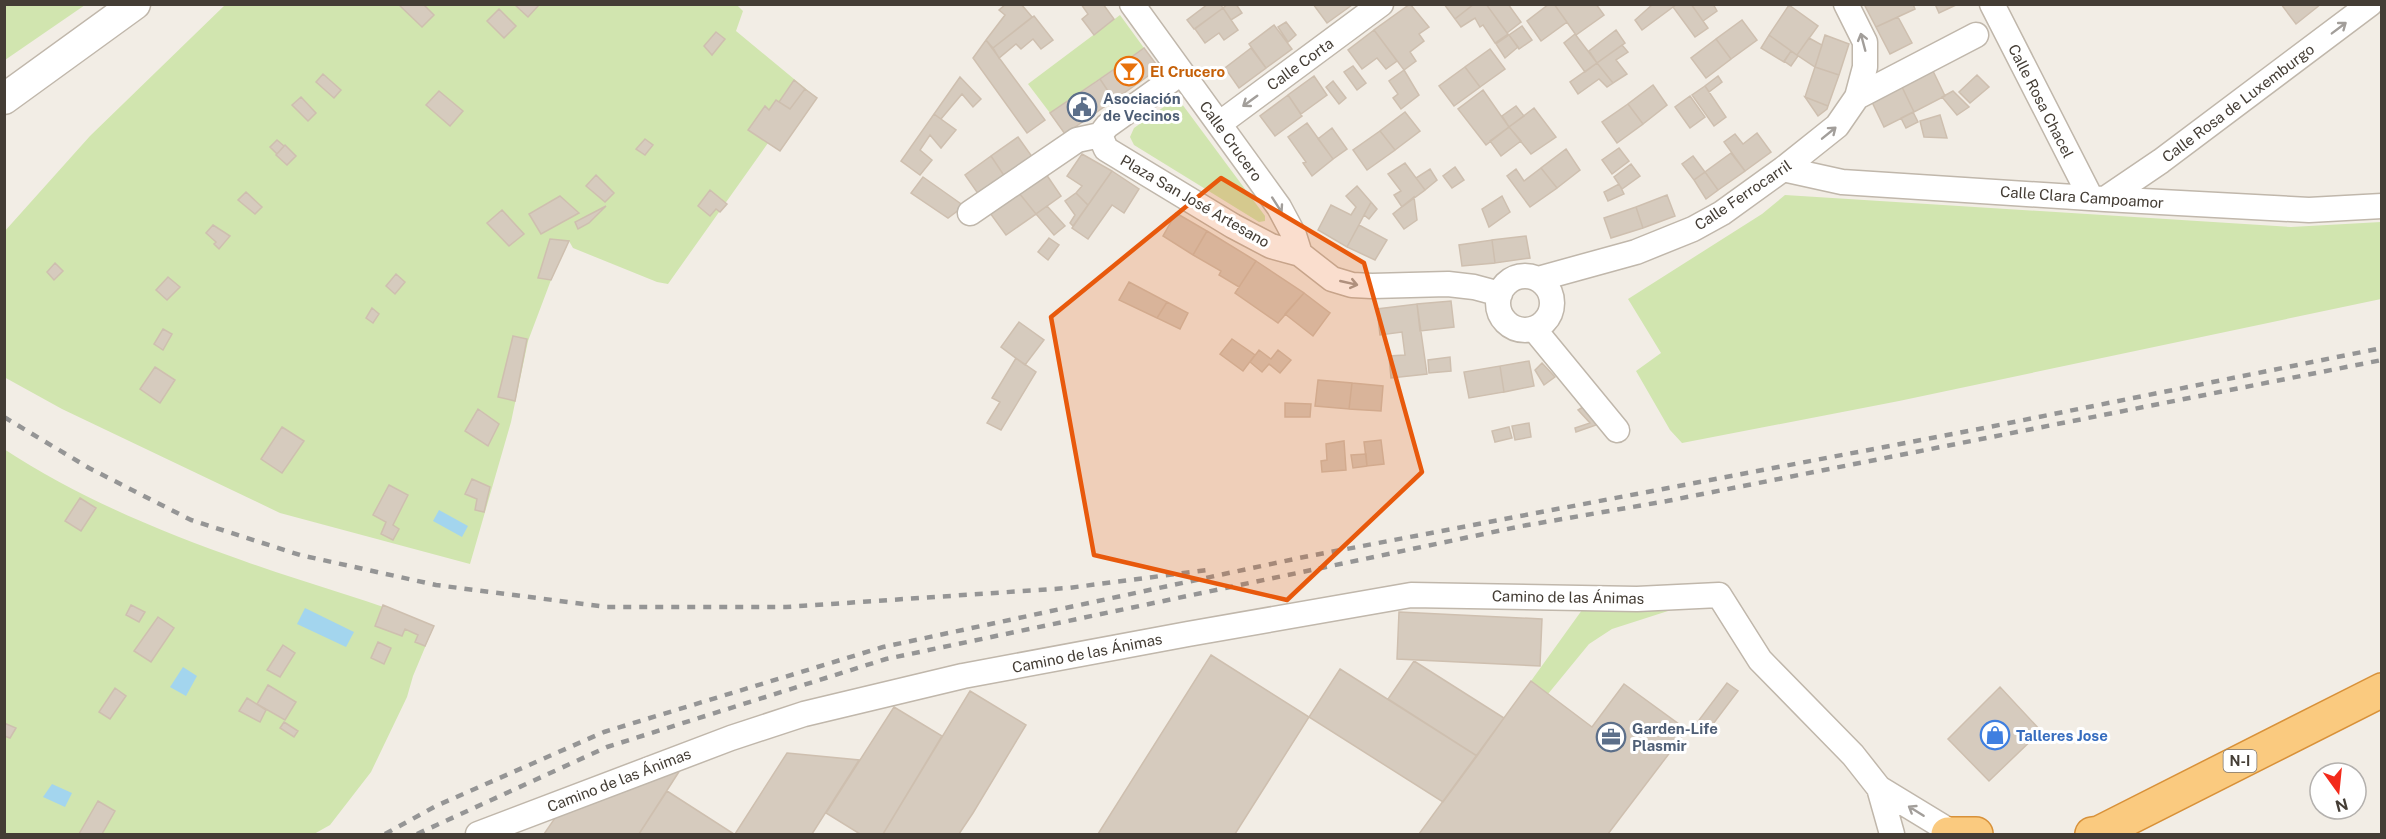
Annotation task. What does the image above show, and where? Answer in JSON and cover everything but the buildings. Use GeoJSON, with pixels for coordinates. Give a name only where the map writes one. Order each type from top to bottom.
{"type":"FeatureCollection","features":[{"type":"Feature","properties":{"kind":"highway","name":"N-I"},"geometry":{"type":"LineString","coordinates":[[2096,834],[2382,690]]}},
{"type":"Feature","properties":{"kind":"street"},"geometry":{"type":"LineString","coordinates":[[4,99],[135,4]]}},
{"type":"Feature","properties":{"kind":"street","name":"Calle Crucero"},"geometry":{"type":"LineString","coordinates":[[1132,4],[1279,207],[1294,236],[1300,254]]}},
{"type":"Feature","properties":{"kind":"street","name":"Calle Corta"},"geometry":{"type":"LineString","coordinates":[[1219,124],[1382,4]]}},
{"type":"Feature","properties":{"kind":"street"},"geometry":{"type":"LineString","coordinates":[[1846,4],[1865,42],[1865,67],[1859,90]]}},
{"type":"Feature","properties":{"kind":"street","name":"Calle Rosa Chacel"},"geometry":{"type":"LineString","coordinates":[[1992,4],[2098,198]]}},
{"type":"Feature","properties":{"kind":"street","name":"Calle Rosa de Luxemburgo"},"geometry":{"type":"LineString","coordinates":[[2098,198],[2161,161],[2370,4]]}},
{"type":"Feature","properties":{"kind":"street","name":"Calle Ferrocarril"},"geometry":{"type":"LineString","coordinates":[[1538,279],[1636,252],[1685,232],[1722,213],[1783,170],[1837,126],[1859,90],[1976,35]]}},
{"type":"Feature","properties":{"kind":"street"},"geometry":{"type":"LineString","coordinates":[[970,213],[1077,140],[1100,135],[1107,126],[1181,73]]}},
{"type":"Feature","properties":{"kind":"street","name":"Plaza San José Artesano"},"geometry":{"type":"LineString","coordinates":[[1100,135],[1106,149],[1233,226],[1270,246],[1300,254]]}},
{"type":"Feature","properties":{"kind":"street","name":"Calle Clara Campoamor"},"geometry":{"type":"LineString","coordinates":[[1783,170],[1842,182],[2098,198],[2310,210],[2382,206]]}},
{"type":"Feature","properties":{"kind":"street"},"geometry":{"type":"LineString","coordinates":[[1300,254],[1332,279],[1352,285],[1448,284],[1474,287],[1500,294]]}},
{"type":"Feature","properties":{"kind":"street"},"geometry":{"type":"LineString","coordinates":[[1520,277],[1538,279],[1550,292],[1553,301],[1548,318],[1534,329],[1516,329],[1509,325],[1499,311],[1500,294],[1511,280],[1520,277]]}},
{"type":"Feature","properties":{"kind":"street"},"geometry":{"type":"LineString","coordinates":[[1534,329],[1617,430]]}},
{"type":"Feature","properties":{"kind":"street","name":"Camino de las Ánimas"},"geometry":{"type":"LineString","coordinates":[[478,834],[731,738],[804,714],[963,676],[1188,633],[1411,595],[1637,599],[1719,595],[1760,660],[1853,755],[1879,788]]}},
{"type":"Feature","properties":{"kind":"street"},"geometry":{"type":"LineString","coordinates":[[1879,788],[1959,834]]}},
{"type":"Feature","properties":{"kind":"street"},"geometry":{"type":"LineString","coordinates":[[1879,788],[1892,834]]}},
{"type":"Feature","properties":{"kind":"highlighted area"},"geometry":{"type":"Polygon","coordinates":[[[1221,178],[1364,263],[1422,472],[1287,600],[1094,555],[1051,317],[1221,178]]]}},
{"type":"Feature","properties":{"kind":"green space"},"geometry":{"type":"Polygon","coordinates":[[[5,4],[85,4],[85,5],[5,60],[5,4]]]}},
{"type":"Feature","properties":{"kind":"green space"},"geometry":{"type":"Polygon","coordinates":[[[225,5],[737,5],[743,11],[736,31],[817,98],[780,151],[768,143],[668,284],[657,282],[573,248],[569,241],[551,280],[528,341],[511,422],[470,564],[280,513],[62,409],[4,377],[4,232],[90,136],[225,5]]]}},
{"type":"Feature","properties":{"kind":"green space"},"geometry":{"type":"Polygon","coordinates":[[[1120,15],[1144,48],[1050,113],[1028,84],[1120,15]]]}},
{"type":"Feature","properties":{"kind":"green space"},"geometry":{"type":"Polygon","coordinates":[[[1175,99],[1179,100],[1265,216],[1265,221],[1259,222],[1134,145],[1130,137],[1134,128],[1175,99]]]}},
{"type":"Feature","properties":{"kind":"green space"},"geometry":{"type":"Polygon","coordinates":[[[1785,195],[2291,227],[2381,222],[2381,299],[1899,401],[1682,443],[1670,430],[1636,371],[1661,353],[1628,299],[1762,214],[1785,195]]]}},
{"type":"Feature","properties":{"kind":"green space"},"geometry":{"type":"Polygon","coordinates":[[[4,449],[90,498],[182,538],[434,626],[413,676],[407,697],[371,772],[330,825],[314,834],[5,834],[4,449]]]}},
{"type":"Feature","properties":{"kind":"green space"},"geometry":{"type":"Polygon","coordinates":[[[1670,605],[1668,611],[1612,629],[1589,644],[1548,694],[1531,681],[1582,610],[1670,605]]]}},
{"type":"Feature","properties":{"kind":"water"},"geometry":{"type":"Polygon","coordinates":[[[439,510],[468,526],[462,537],[433,521],[439,510]]]}},
{"type":"Feature","properties":{"kind":"water"},"geometry":{"type":"Polygon","coordinates":[[[305,608],[354,632],[346,647],[297,624],[305,608]]]}},
{"type":"Feature","properties":{"kind":"water"},"geometry":{"type":"Polygon","coordinates":[[[183,667],[197,676],[186,696],[170,687],[183,667]]]}},
{"type":"Feature","properties":{"kind":"water"},"geometry":{"type":"Polygon","coordinates":[[[52,784],[72,793],[65,807],[43,797],[52,784]]]}},
{"type":"Feature","properties":{"kind":"railway"},"geometry":{"type":"LineString","coordinates":[[385,834],[436,806],[604,732],[883,647],[1299,558],[1979,429],[2382,348]]}},
{"type":"Feature","properties":{"kind":"railway"},"geometry":{"type":"LineString","coordinates":[[417,834],[607,747],[886,659],[1522,526],[1667,501],[2382,360]]}},
{"type":"Feature","properties":{"kind":"railway"},"geometry":{"type":"LineString","coordinates":[[4,417],[89,468],[191,520],[300,555],[436,585],[607,607],[786,607],[1068,588],[1207,570]]}},
{"type":"Feature","properties":{"kind":"place","name":"El Crucero"},"geometry":{"type":"Point","coordinates":[1129,71]}},
{"type":"Feature","properties":{"kind":"place","name":"Asociación de Vecinos"},"geometry":{"type":"Point","coordinates":[1082,107]}},
{"type":"Feature","properties":{"kind":"place","name":"Talleres Jose"},"geometry":{"type":"Point","coordinates":[1995,735]}},
{"type":"Feature","properties":{"kind":"place","name":"Garden-Life Plasmir"},"geometry":{"type":"Point","coordinates":[1611,737]}}]}
